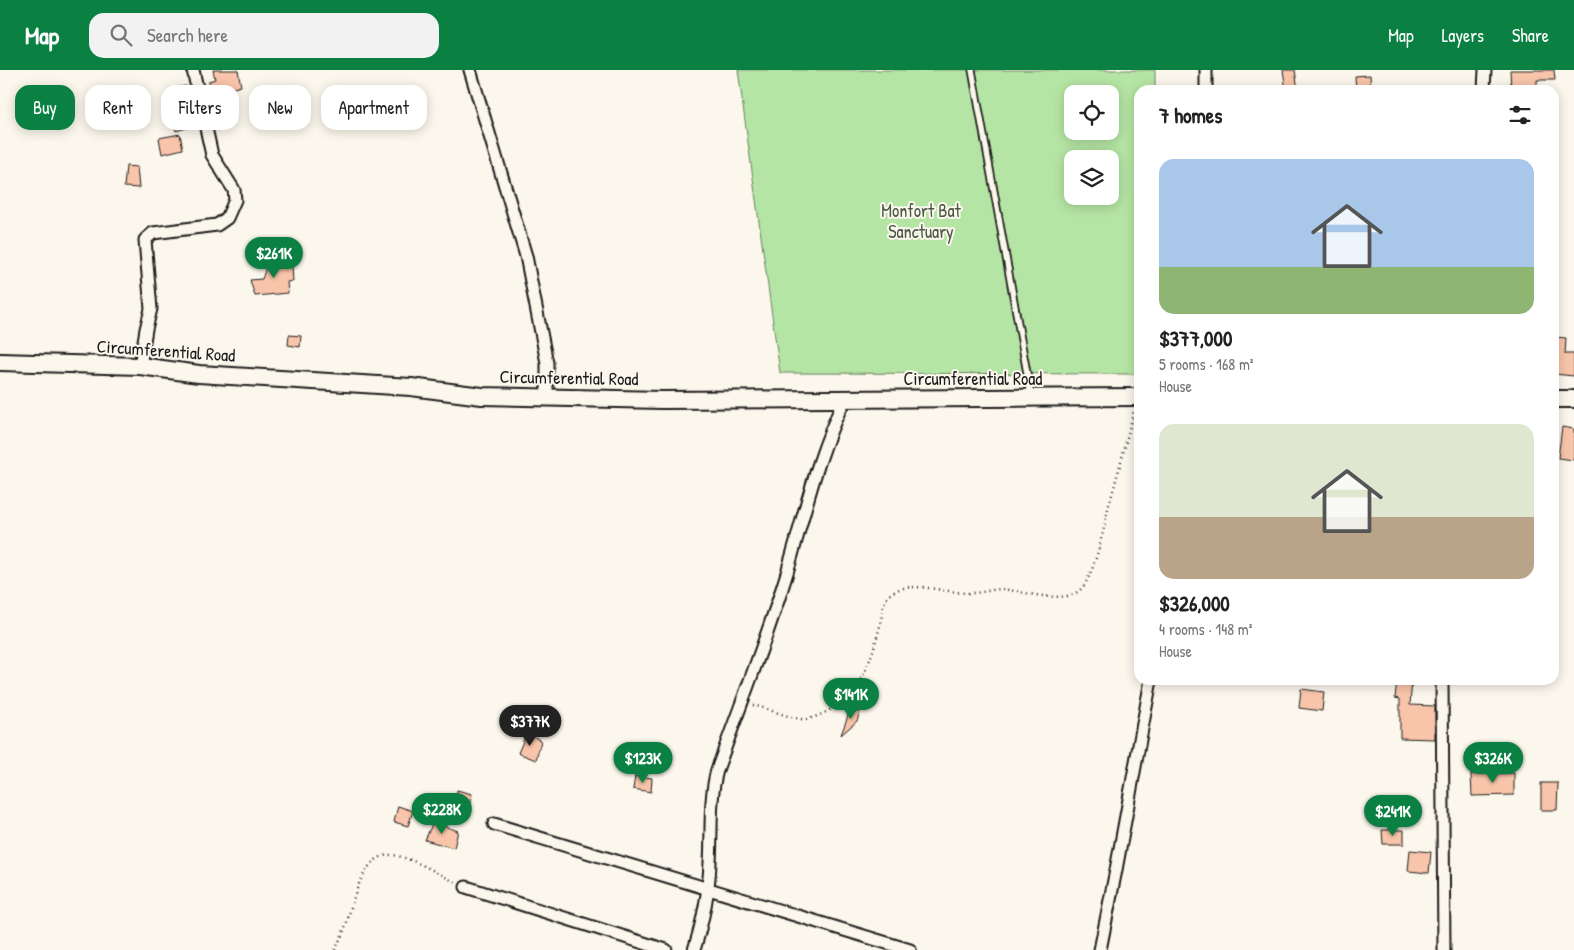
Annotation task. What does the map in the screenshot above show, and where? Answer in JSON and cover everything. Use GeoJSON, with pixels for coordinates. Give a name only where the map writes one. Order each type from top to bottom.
{"type":"FeatureCollection","features":[{"type":"Feature","properties":{"kind":"main road","name":"Circumferential Road"},"geometry":{"type":"LineString","coordinates":[[0,362],[140,366],[199,374],[411,386],[482,396],[662,400],[1134,397]]}},
{"type":"Feature","properties":{"kind":"main road"},"geometry":{"type":"LineString","coordinates":[[1559,399],[1574,398]]}},
{"type":"Feature","properties":{"kind":"street"},"geometry":{"type":"LineString","coordinates":[[140,366],[151,309],[145,240],[153,233],[217,225],[227,218],[235,200],[234,190],[212,156],[193,70]]}},
{"type":"Feature","properties":{"kind":"street"},"geometry":{"type":"LineString","coordinates":[[470,70],[526,256],[547,363],[547,398]]}},
{"type":"Feature","properties":{"kind":"street"},"geometry":{"type":"LineString","coordinates":[[1206,70],[1206,85]]}},
{"type":"Feature","properties":{"kind":"street"},"geometry":{"type":"LineString","coordinates":[[1484,85],[1485,70]]}},
{"type":"Feature","properties":{"kind":"street"},"geometry":{"type":"LineString","coordinates":[[694,950],[702,923],[708,890],[713,785],[717,770],[785,577],[821,454],[845,399]]}},
{"type":"Feature","properties":{"kind":"street"},"geometry":{"type":"LineString","coordinates":[[1100,950],[1150,685]]}},
{"type":"Feature","properties":{"kind":"street"},"geometry":{"type":"LineString","coordinates":[[1442,685],[1444,950]]}},
{"type":"Feature","properties":{"kind":"street"},"geometry":{"type":"LineString","coordinates":[[494,824],[910,950]]}},
{"type":"Feature","properties":{"kind":"street"},"geometry":{"type":"LineString","coordinates":[[466,887],[666,950]]}},
{"type":"Feature","properties":{"kind":"lane"},"geometry":{"type":"LineString","coordinates":[[972,70],[1031,398]]}},
{"type":"Feature","properties":{"kind":"path"},"geometry":{"type":"LineString","coordinates":[[742,702],[802,719],[817,716],[846,699],[859,684],[868,667],[880,625],[884,601],[892,592],[903,588],[972,593],[1000,589],[1051,597],[1065,597],[1078,592],[1087,581],[1098,550],[1134,412]]}},
{"type":"Feature","properties":{"kind":"path"},"geometry":{"type":"LineString","coordinates":[[335,950],[345,926],[358,883],[368,868],[381,856],[397,856],[466,887]]}},
{"type":"Feature","properties":{"kind":"green space","name":"Monfort Bat Sanctuary"},"geometry":{"type":"Polygon","coordinates":[[[738,70],[1155,70],[1155,85],[1134,85],[1134,374],[780,373],[738,70]]]}},
{"type":"Feature","properties":{"kind":"building"},"geometry":{"type":"Polygon","coordinates":[[[213,70],[238,70],[241,86],[210,85],[209,81],[215,79],[213,70]]]}},
{"type":"Feature","properties":{"kind":"building"},"geometry":{"type":"Polygon","coordinates":[[[1283,70],[1295,70],[1297,85],[1285,85],[1283,70]]]}},
{"type":"Feature","properties":{"kind":"building"},"geometry":{"type":"Polygon","coordinates":[[[1510,70],[1554,70],[1555,80],[1537,80],[1537,85],[1511,85],[1510,70]]]}},
{"type":"Feature","properties":{"kind":"building"},"geometry":{"type":"Polygon","coordinates":[[[1370,75],[1371,85],[1356,85],[1355,76],[1370,75]]]}},
{"type":"Feature","properties":{"kind":"building"},"geometry":{"type":"Polygon","coordinates":[[[180,134],[183,149],[162,154],[159,138],[180,134]]]}},
{"type":"Feature","properties":{"kind":"building"},"geometry":{"type":"Polygon","coordinates":[[[126,166],[137,167],[139,188],[124,187],[126,166]]]}},
{"type":"Feature","properties":{"kind":"building"},"geometry":{"type":"Polygon","coordinates":[[[286,258],[286,267],[292,266],[293,281],[287,282],[288,293],[255,296],[250,280],[262,279],[269,259],[286,258]]]}},
{"type":"Feature","properties":{"kind":"building"},"geometry":{"type":"Polygon","coordinates":[[[289,335],[301,336],[300,347],[288,345],[289,335]]]}},
{"type":"Feature","properties":{"kind":"building"},"geometry":{"type":"Polygon","coordinates":[[[1559,337],[1566,338],[1565,354],[1574,354],[1574,376],[1559,374],[1559,337]]]}},
{"type":"Feature","properties":{"kind":"building"},"geometry":{"type":"Polygon","coordinates":[[[1562,427],[1574,429],[1574,460],[1559,458],[1562,427]]]}},
{"type":"Feature","properties":{"kind":"building"},"geometry":{"type":"Polygon","coordinates":[[[1396,685],[1412,685],[1410,705],[1435,706],[1435,739],[1400,738],[1400,699],[1395,698],[1396,685]]]}},
{"type":"Feature","properties":{"kind":"building"},"geometry":{"type":"Polygon","coordinates":[[[1301,689],[1324,692],[1322,711],[1299,708],[1301,689]]]}},
{"type":"Feature","properties":{"kind":"building"},"geometry":{"type":"Polygon","coordinates":[[[850,710],[860,712],[857,721],[841,735],[850,710]]]}},
{"type":"Feature","properties":{"kind":"building"},"geometry":{"type":"Polygon","coordinates":[[[527,732],[541,741],[536,760],[518,753],[527,732]]]}},
{"type":"Feature","properties":{"kind":"building"},"geometry":{"type":"Polygon","coordinates":[[[1514,773],[1514,795],[1472,796],[1471,774],[1514,773]]]}},
{"type":"Feature","properties":{"kind":"building"},"geometry":{"type":"Polygon","coordinates":[[[635,776],[652,778],[651,792],[633,789],[635,776]]]}},
{"type":"Feature","properties":{"kind":"building"},"geometry":{"type":"Polygon","coordinates":[[[1541,783],[1558,783],[1557,810],[1541,810],[1541,783]]]}},
{"type":"Feature","properties":{"kind":"building"},"geometry":{"type":"Polygon","coordinates":[[[457,790],[472,794],[470,808],[456,803],[457,790]]]}},
{"type":"Feature","properties":{"kind":"building"},"geometry":{"type":"Polygon","coordinates":[[[398,806],[413,811],[408,826],[394,822],[398,806]]]}},
{"type":"Feature","properties":{"kind":"building"},"geometry":{"type":"Polygon","coordinates":[[[433,822],[458,831],[454,848],[425,840],[433,822]]]}},
{"type":"Feature","properties":{"kind":"building"},"geometry":{"type":"Polygon","coordinates":[[[1382,830],[1404,830],[1404,844],[1383,844],[1382,830]]]}},
{"type":"Feature","properties":{"kind":"building"},"geometry":{"type":"Polygon","coordinates":[[[1410,850],[1431,852],[1429,873],[1408,871],[1410,850]]]}}]}
